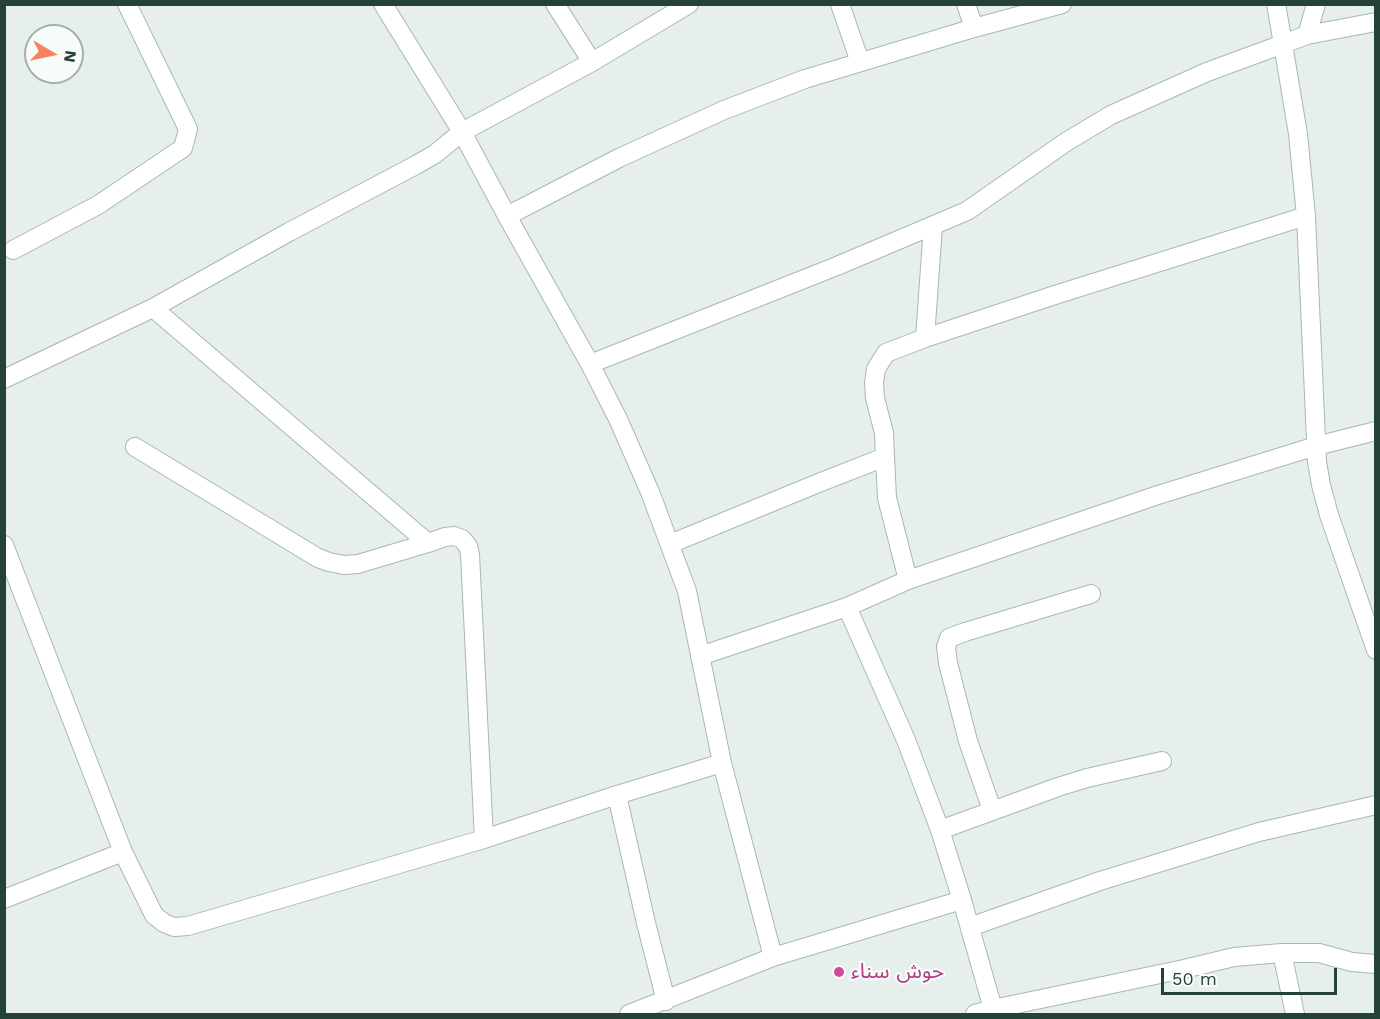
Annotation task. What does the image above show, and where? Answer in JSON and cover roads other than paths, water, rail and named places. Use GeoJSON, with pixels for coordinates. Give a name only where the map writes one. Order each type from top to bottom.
{"type":"FeatureCollection","features":[{"type":"Feature","properties":{"kind":"street"},"geometry":{"type":"LineString","coordinates":[[13,250],[98,205],[183,148],[188,129],[127,4]]}},
{"type":"Feature","properties":{"kind":"street"},"geometry":{"type":"LineString","coordinates":[[382,4],[462,132],[590,364],[618,419],[650,492],[687,591],[722,763],[773,957]]}},
{"type":"Feature","properties":{"kind":"street"},"geometry":{"type":"LineString","coordinates":[[555,4],[592,62]]}},
{"type":"Feature","properties":{"kind":"street"},"geometry":{"type":"LineString","coordinates":[[4,379],[153,308],[289,232],[416,165],[435,154],[462,132],[592,62],[689,4]]}},
{"type":"Feature","properties":{"kind":"street"},"geometry":{"type":"LineString","coordinates":[[840,4],[860,62]]}},
{"type":"Feature","properties":{"kind":"street"},"geometry":{"type":"LineString","coordinates":[[966,4],[974,28]]}},
{"type":"Feature","properties":{"kind":"street"},"geometry":{"type":"LineString","coordinates":[[507,216],[619,158],[724,110],[805,79],[1062,4]]}},
{"type":"Feature","properties":{"kind":"street"},"geometry":{"type":"LineString","coordinates":[[1276,4],[1298,134],[1306,216],[1317,462],[1324,495],[1376,650]]}},
{"type":"Feature","properties":{"kind":"street"},"geometry":{"type":"LineString","coordinates":[[1307,35],[1316,4]]}},
{"type":"Feature","properties":{"kind":"street"},"geometry":{"type":"LineString","coordinates":[[590,364],[837,266],[967,211],[1066,142],[1111,115],[1207,72],[1307,35],[1376,22]]}},
{"type":"Feature","properties":{"kind":"street"},"geometry":{"type":"LineString","coordinates":[[909,580],[887,498],[884,433],[875,398],[876,369],[886,353],[1044,298],[1306,216]]}},
{"type":"Feature","properties":{"kind":"street"},"geometry":{"type":"LineString","coordinates":[[925,338],[933,226]]}},
{"type":"Feature","properties":{"kind":"street"},"geometry":{"type":"LineString","coordinates":[[153,308],[428,543]]}},
{"type":"Feature","properties":{"kind":"street"},"geometry":{"type":"LineString","coordinates":[[700,656],[847,607],[909,580],[1158,495],[1316,446],[1376,431]]}},
{"type":"Feature","properties":{"kind":"street"},"geometry":{"type":"LineString","coordinates":[[135,447],[318,558],[329,562],[344,565],[358,564],[445,537],[454,536],[462,539],[468,546],[470,555],[484,839]]}},
{"type":"Feature","properties":{"kind":"street"},"geometry":{"type":"LineString","coordinates":[[670,544],[885,457]]}},
{"type":"Feature","properties":{"kind":"street"},"geometry":{"type":"LineString","coordinates":[[4,545],[123,852],[154,915],[174,927],[188,926],[484,839],[722,763]]}},
{"type":"Feature","properties":{"kind":"street"},"geometry":{"type":"LineString","coordinates":[[992,810],[968,741],[948,663],[946,647],[949,638],[1091,594]]}},
{"type":"Feature","properties":{"kind":"street"},"geometry":{"type":"LineString","coordinates":[[847,607],[906,740],[940,830],[993,1009]]}},
{"type":"Feature","properties":{"kind":"street"},"geometry":{"type":"LineString","coordinates":[[940,830],[1058,787],[1162,761]]}},
{"type":"Feature","properties":{"kind":"street"},"geometry":{"type":"LineString","coordinates":[[617,795],[666,1001]]}},
{"type":"Feature","properties":{"kind":"street"},"geometry":{"type":"LineString","coordinates":[[970,927],[1100,881],[1260,832],[1376,805]]}},
{"type":"Feature","properties":{"kind":"street"},"geometry":{"type":"LineString","coordinates":[[4,899],[123,852]]}},
{"type":"Feature","properties":{"kind":"street"},"geometry":{"type":"LineString","coordinates":[[629,1014],[773,957],[962,900]]}},
{"type":"Feature","properties":{"kind":"street"},"geometry":{"type":"LineString","coordinates":[[1282,952],[1295,1014]]}},
{"type":"Feature","properties":{"kind":"street"},"geometry":{"type":"LineString","coordinates":[[975,1014],[1234,957],[1282,952],[1319,953],[1352,962],[1376,964]]}},
{"type":"Feature","properties":{"kind":"place","name":"حوش سناء"},"geometry":{"type":"Point","coordinates":[839,972]}}]}
